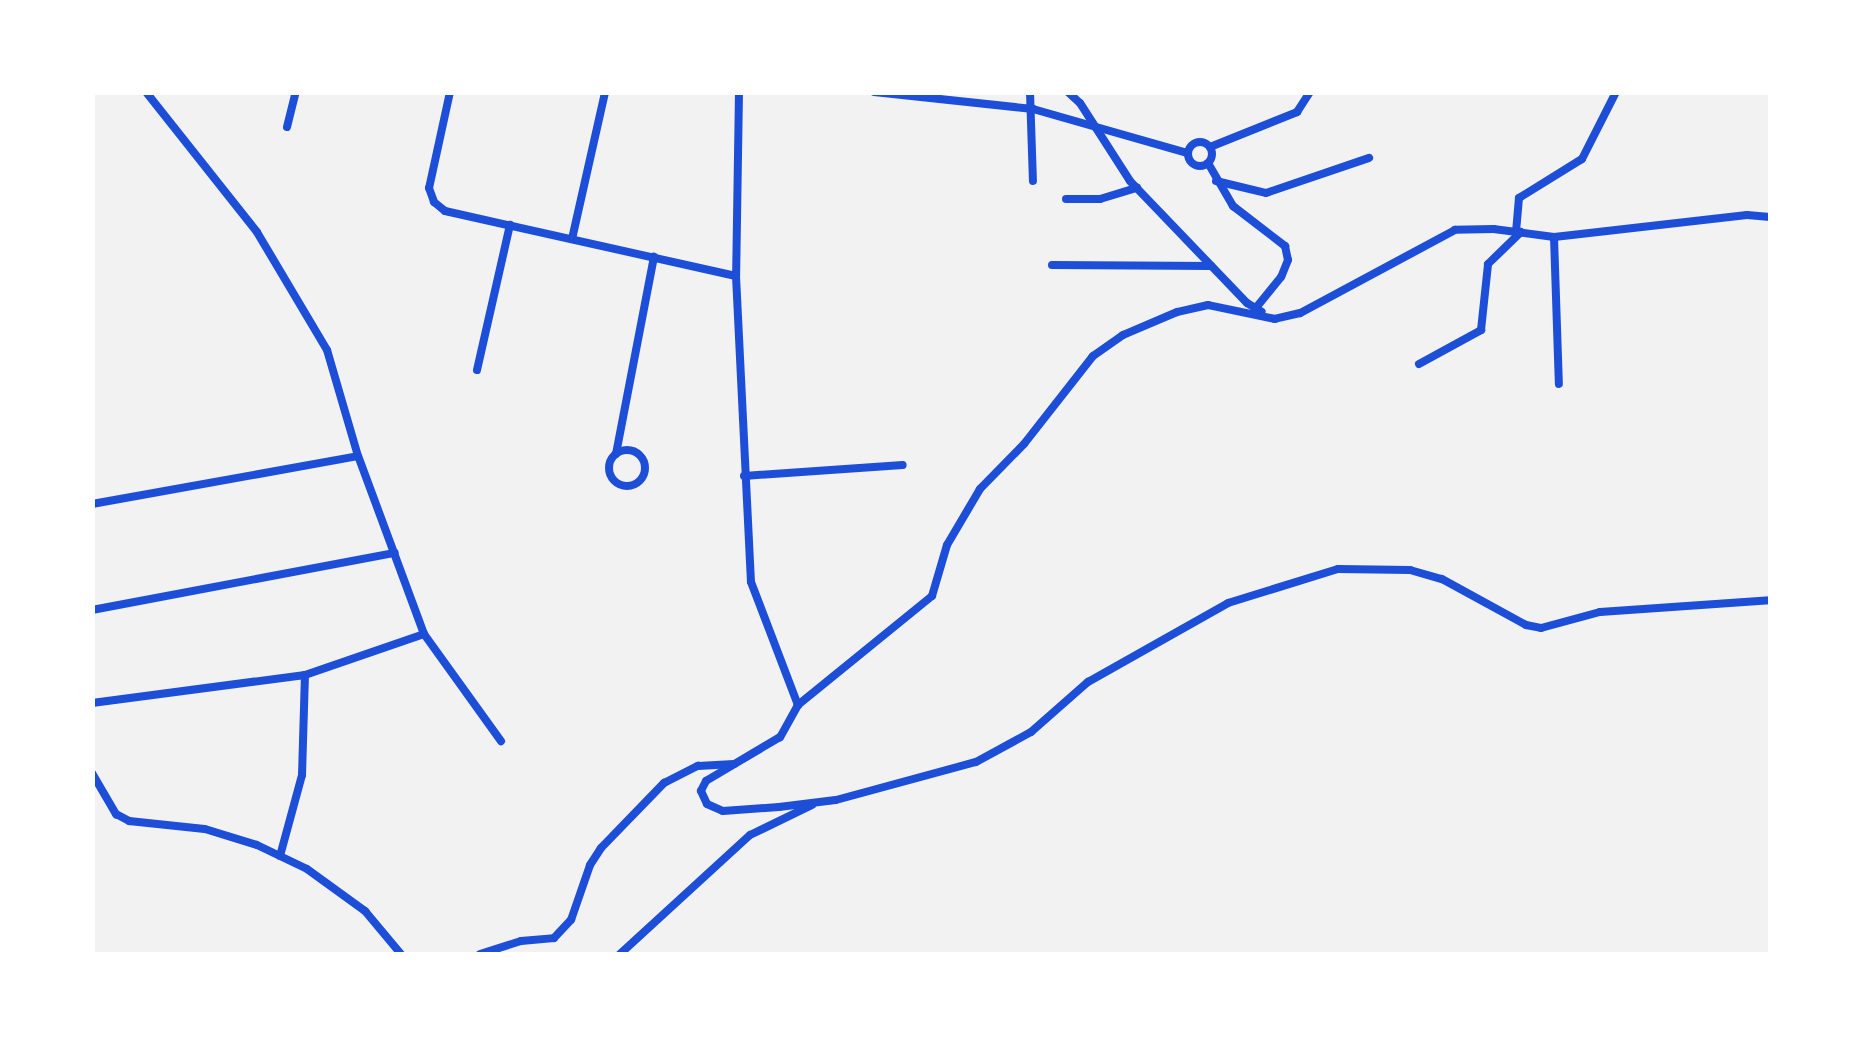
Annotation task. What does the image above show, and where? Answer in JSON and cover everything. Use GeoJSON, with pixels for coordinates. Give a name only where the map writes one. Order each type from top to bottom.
{"type":"FeatureCollection","features":[{"type":"Feature","properties":{"kind":"street"},"geometry":{"type":"LineString","coordinates":[[146,92],[257,232],[327,350],[358,456],[424,634],[501,740]]}},
{"type":"Feature","properties":{"kind":"street"},"geometry":{"type":"LineString","coordinates":[[287,127],[296,92]]}},
{"type":"Feature","properties":{"kind":"street"},"geometry":{"type":"LineString","coordinates":[[450,92],[429,188],[434,202],[445,211],[736,276]]}},
{"type":"Feature","properties":{"kind":"street"},"geometry":{"type":"LineString","coordinates":[[572,239],[604,92]]}},
{"type":"Feature","properties":{"kind":"street"},"geometry":{"type":"LineString","coordinates":[[738,92],[736,276],[751,582],[798,705]]}},
{"type":"Feature","properties":{"kind":"street"},"geometry":{"type":"LineString","coordinates":[[874,92],[1033,109],[1187,153],[1195,166],[1208,163]]}},
{"type":"Feature","properties":{"kind":"street"},"geometry":{"type":"LineString","coordinates":[[1030,92],[1033,180]]}},
{"type":"Feature","properties":{"kind":"street"},"geometry":{"type":"LineString","coordinates":[[1068,92],[1137,188],[1211,266],[1256,308],[1275,318]]}},
{"type":"Feature","properties":{"kind":"street"},"geometry":{"type":"LineString","coordinates":[[1187,153],[1198,142],[1210,147],[1297,112],[1310,92]]}},
{"type":"Feature","properties":{"kind":"street"},"geometry":{"type":"LineString","coordinates":[[1419,364],[1481,330],[1488,264],[1518,232],[1519,198],[1582,159],[1616,92]]}},
{"type":"Feature","properties":{"kind":"street"},"geometry":{"type":"LineString","coordinates":[[1210,147],[1208,163],[1215,181],[1233,206],[1285,246],[1288,260],[1281,277],[1256,308]]}},
{"type":"Feature","properties":{"kind":"street"},"geometry":{"type":"LineString","coordinates":[[1215,181],[1266,192],[1369,158]]}},
{"type":"Feature","properties":{"kind":"street"},"geometry":{"type":"LineString","coordinates":[[1066,199],[1100,199],[1137,188]]}},
{"type":"Feature","properties":{"kind":"street"},"geometry":{"type":"LineString","coordinates":[[1770,217],[1747,215],[1554,237],[1456,230],[1334,297],[1275,318],[1208,305],[1177,312],[1123,334],[1093,356],[1024,444],[980,489],[947,545],[932,596],[798,705],[780,737],[706,781],[701,791],[707,804],[723,811],[817,803],[944,772],[990,756],[1031,732],[1088,682],[1228,603],[1276,584],[1338,569],[1410,570],[1442,579],[1526,625],[1541,628],[1600,612],[1770,600]]}},
{"type":"Feature","properties":{"kind":"street"},"geometry":{"type":"LineString","coordinates":[[478,370],[510,225]]}},
{"type":"Feature","properties":{"kind":"street"},"geometry":{"type":"LineString","coordinates":[[1554,237],[1558,384]]}},
{"type":"Feature","properties":{"kind":"street"},"geometry":{"type":"LineString","coordinates":[[616,454],[632,452],[641,458],[644,469],[636,483],[619,484],[610,476],[610,464],[616,454],[654,257]]}},
{"type":"Feature","properties":{"kind":"street"},"geometry":{"type":"LineString","coordinates":[[1052,264],[1211,266]]}},
{"type":"Feature","properties":{"kind":"street"},"geometry":{"type":"LineString","coordinates":[[92,504],[358,456]]}},
{"type":"Feature","properties":{"kind":"street"},"geometry":{"type":"LineString","coordinates":[[744,476],[903,466]]}},
{"type":"Feature","properties":{"kind":"street"},"geometry":{"type":"LineString","coordinates":[[92,610],[395,553]]}},
{"type":"Feature","properties":{"kind":"street"},"geometry":{"type":"LineString","coordinates":[[92,703],[305,674],[424,634]]}},
{"type":"Feature","properties":{"kind":"street"},"geometry":{"type":"LineString","coordinates":[[280,856],[302,776],[305,674]]}},
{"type":"Feature","properties":{"kind":"street"},"geometry":{"type":"LineString","coordinates":[[480,954],[520,941],[554,938],[572,920],[590,865],[602,848],[664,783],[698,766],[736,764]]}},
{"type":"Feature","properties":{"kind":"street"},"geometry":{"type":"LineString","coordinates":[[92,773],[116,814],[129,821],[206,828],[280,856],[366,911],[401,954]]}},
{"type":"Feature","properties":{"kind":"street"},"geometry":{"type":"LineString","coordinates":[[620,954],[750,835],[817,803]]}}]}
